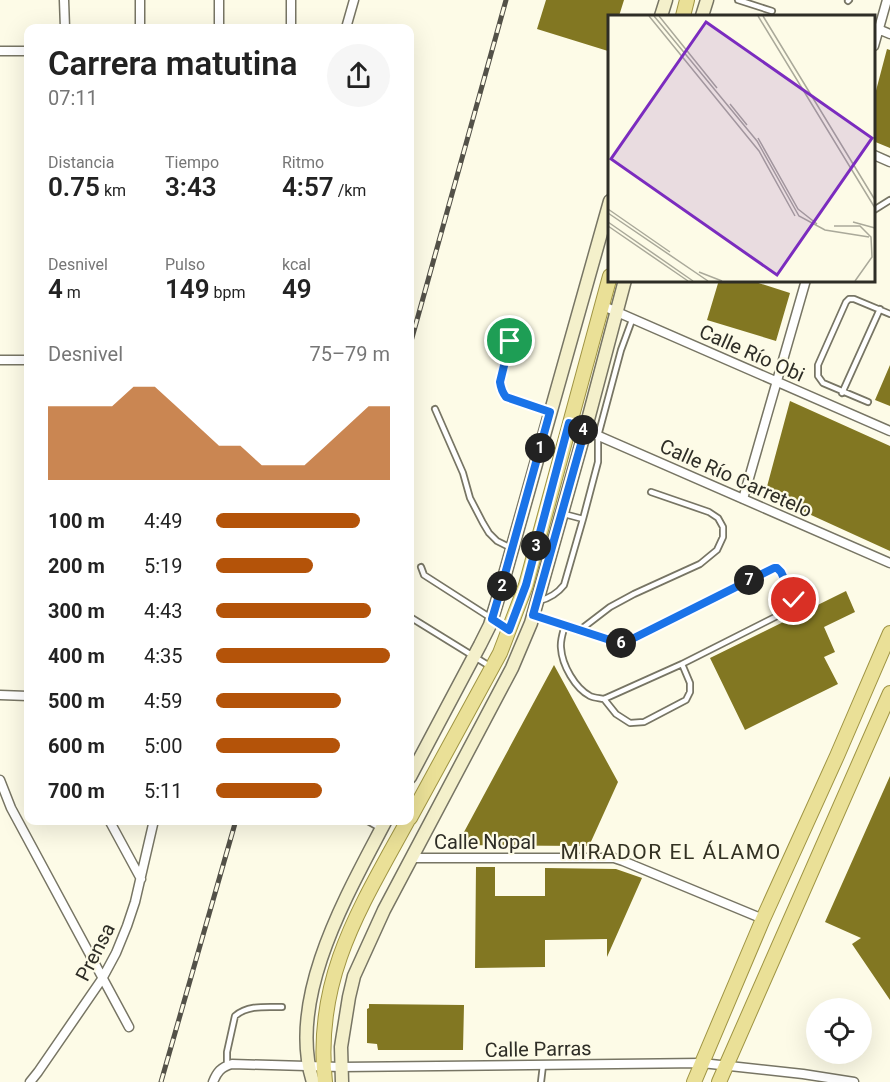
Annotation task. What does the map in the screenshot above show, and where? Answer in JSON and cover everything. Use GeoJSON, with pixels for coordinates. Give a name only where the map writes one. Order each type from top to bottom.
{"type":"FeatureCollection","features":[{"type":"Feature","properties":{"kind":"main road"},"geometry":{"type":"LineString","coordinates":[[661,15],[666,0]]}},
{"type":"Feature","properties":{"kind":"main road"},"geometry":{"type":"LineString","coordinates":[[683,15],[687,0]]}},
{"type":"Feature","properties":{"kind":"main road"},"geometry":{"type":"LineString","coordinates":[[702,15],[707,0]]}},
{"type":"Feature","properties":{"kind":"main road"},"geometry":{"type":"LineString","coordinates":[[414,770],[492,619],[608,205]]}},
{"type":"Feature","properties":{"kind":"main road"},"geometry":{"type":"LineString","coordinates":[[414,810],[500,653],[526,585],[608,280]]}},
{"type":"Feature","properties":{"kind":"main road"},"geometry":{"type":"LineString","coordinates":[[342,1082],[341,1047],[354,976],[384,910],[512,668],[531,623],[624,282]]}},
{"type":"Feature","properties":{"kind":"main road"},"geometry":{"type":"LineString","coordinates":[[694,1082],[763,919],[890,633]]}},
{"type":"Feature","properties":{"kind":"main road"},"geometry":{"type":"LineString","coordinates":[[719,1082],[890,693]]}},
{"type":"Feature","properties":{"kind":"main road"},"geometry":{"type":"LineString","coordinates":[[313,1082],[308,1065],[307,1027],[312,994],[323,951],[352,886],[384,825]]}},
{"type":"Feature","properties":{"kind":"main road"},"geometry":{"type":"LineString","coordinates":[[325,1082],[323,1035],[327,1001],[334,972],[346,939],[364,902],[406,825]]}},
{"type":"Feature","properties":{"kind":"street"},"geometry":{"type":"LineString","coordinates":[[64,0],[65,24]]}},
{"type":"Feature","properties":{"kind":"street"},"geometry":{"type":"LineString","coordinates":[[140,0],[140,24]]}},
{"type":"Feature","properties":{"kind":"street"},"geometry":{"type":"LineString","coordinates":[[219,0],[219,24]]}},
{"type":"Feature","properties":{"kind":"street"},"geometry":{"type":"LineString","coordinates":[[291,0],[291,24]]}},
{"type":"Feature","properties":{"kind":"street"},"geometry":{"type":"LineString","coordinates":[[347,24],[354,0]]}},
{"type":"Feature","properties":{"kind":"street"},"geometry":{"type":"LineString","coordinates":[[875,39],[887,0]]}},
{"type":"Feature","properties":{"kind":"street"},"geometry":{"type":"LineString","coordinates":[[878,29],[890,34]]}},
{"type":"Feature","properties":{"kind":"street"},"geometry":{"type":"LineString","coordinates":[[0,51],[24,51]]}},
{"type":"Feature","properties":{"kind":"street"},"geometry":{"type":"LineString","coordinates":[[875,156],[890,162]]}},
{"type":"Feature","properties":{"kind":"street"},"geometry":{"type":"LineString","coordinates":[[743,499],[805,282]]}},
{"type":"Feature","properties":{"kind":"street","name":"Calle Río Obi"},"geometry":{"type":"LineString","coordinates":[[601,305],[890,431]]}},
{"type":"Feature","properties":{"kind":"street"},"geometry":{"type":"LineString","coordinates":[[0,360],[24,360]]}},
{"type":"Feature","properties":{"kind":"street","name":"Calle Río Carretelo"},"geometry":{"type":"LineString","coordinates":[[569,423],[890,563]]}},
{"type":"Feature","properties":{"kind":"street"},"geometry":{"type":"LineString","coordinates":[[0,696],[24,696]]}},
{"type":"Feature","properties":{"kind":"street"},"geometry":{"type":"LineString","coordinates":[[0,780],[11,808],[129,1027]]}},
{"type":"Feature","properties":{"kind":"street"},"geometry":{"type":"LineString","coordinates":[[113,825],[141,879]]}},
{"type":"Feature","properties":{"kind":"street","name":"Prensa"},"geometry":{"type":"LineString","coordinates":[[30,1082],[102,979],[116,953],[141,879],[153,825]]}},
{"type":"Feature","properties":{"kind":"street","name":"Calle Nopal"},"geometry":{"type":"LineString","coordinates":[[413,858],[614,858],[763,919]]}},
{"type":"Feature","properties":{"kind":"street","name":"Calle Parras"},"geometry":{"type":"LineString","coordinates":[[225,1067],[702,1063],[804,1078],[854,1082]]}},
{"type":"Feature","properties":{"kind":"street"},"geometry":{"type":"LineString","coordinates":[[213,1082],[225,1067]]}},
{"type":"Feature","properties":{"kind":"lane"},"geometry":{"type":"LineString","coordinates":[[738,0],[772,11]]}},
{"type":"Feature","properties":{"kind":"lane"},"geometry":{"type":"LineString","coordinates":[[875,209],[890,200]]}},
{"type":"Feature","properties":{"kind":"lane"},"geometry":{"type":"LineString","coordinates":[[868,402],[842,393],[823,383],[818,376],[818,365],[849,299],[890,314]]}},
{"type":"Feature","properties":{"kind":"lane"},"geometry":{"type":"LineString","coordinates":[[842,393],[880,309]]}},
{"type":"Feature","properties":{"kind":"lane"},"geometry":{"type":"LineString","coordinates":[[537,601],[553,596],[564,585],[597,462],[598,436],[621,350],[632,319]]}},
{"type":"Feature","properties":{"kind":"lane"},"geometry":{"type":"LineString","coordinates":[[510,341],[500,382],[503,393],[506,397],[550,412]]}},
{"type":"Feature","properties":{"kind":"lane"},"geometry":{"type":"LineString","coordinates":[[435,409],[463,473],[470,498],[483,523],[497,541],[512,548]]}},
{"type":"Feature","properties":{"kind":"lane"},"geometry":{"type":"LineString","coordinates":[[580,630],[610,607],[700,564],[717,550],[723,537],[723,527],[718,518],[708,512],[651,492]]}},
{"type":"Feature","properties":{"kind":"lane"},"geometry":{"type":"LineString","coordinates":[[561,513],[583,519]]}},
{"type":"Feature","properties":{"kind":"lane"},"geometry":{"type":"LineString","coordinates":[[421,567],[424,575],[509,630]]}},
{"type":"Feature","properties":{"kind":"lane"},"geometry":{"type":"LineString","coordinates":[[533,615],[565,625],[616,642],[622,643],[777,568],[795,603],[792,608],[682,664],[604,699],[590,696],[579,687],[569,672],[561,651],[565,625]]}},
{"type":"Feature","properties":{"kind":"lane"},"geometry":{"type":"LineString","coordinates":[[414,620],[492,668]]}},
{"type":"Feature","properties":{"kind":"lane"},"geometry":{"type":"LineString","coordinates":[[604,699],[616,714],[630,723],[644,722],[686,700],[690,692],[690,683],[682,664]]}},
{"type":"Feature","properties":{"kind":"lane"},"geometry":{"type":"LineString","coordinates":[[225,1067],[235,1016],[242,1010],[255,1007],[282,1007]]}},
{"type":"Feature","properties":{"kind":"lane"},"geometry":{"type":"LineString","coordinates":[[541,1082],[543,1065]]}},
{"type":"Feature","properties":{"kind":"building"},"geometry":{"type":"Polygon","coordinates":[[[546,0],[624,0],[619,15],[608,15],[608,51],[537,29],[546,0]]]}},
{"type":"Feature","properties":{"kind":"building"},"geometry":{"type":"Polygon","coordinates":[[[887,49],[890,50],[890,148],[875,142],[875,94],[887,49]]]}},
{"type":"Feature","properties":{"kind":"building"},"geometry":{"type":"Polygon","coordinates":[[[718,282],[755,282],[790,293],[776,341],[707,320],[718,282]]]}},
{"type":"Feature","properties":{"kind":"building"},"geometry":{"type":"Polygon","coordinates":[[[890,365],[890,406],[875,400],[890,365]]]}},
{"type":"Feature","properties":{"kind":"building"},"geometry":{"type":"Polygon","coordinates":[[[790,401],[890,446],[890,551],[765,494],[790,401]]]}},
{"type":"Feature","properties":{"kind":"building"},"geometry":{"type":"Polygon","coordinates":[[[846,591],[855,612],[824,627],[835,652],[824,657],[838,684],[745,730],[710,658],[846,591]]]}},
{"type":"Feature","properties":{"kind":"building"},"geometry":{"type":"Polygon","coordinates":[[[554,665],[618,782],[589,846],[457,845],[554,665]]]}},
{"type":"Feature","properties":{"kind":"building"},"geometry":{"type":"Polygon","coordinates":[[[890,776],[890,1000],[852,944],[861,938],[825,922],[890,776]]]}},
{"type":"Feature","properties":{"kind":"building"},"geometry":{"type":"Polygon","coordinates":[[[476,867],[495,867],[495,896],[545,896],[545,868],[616,869],[642,878],[607,957],[607,939],[545,940],[545,967],[475,968],[476,867]]]}},
{"type":"Feature","properties":{"kind":"building"},"geometry":{"type":"Polygon","coordinates":[[[369,1004],[464,1005],[463,1050],[378,1050],[377,1044],[367,1043],[369,1004]]]}},
{"type":"Feature","properties":{"kind":"railway"},"geometry":{"type":"LineString","coordinates":[[414,331],[506,0]]}},
{"type":"Feature","properties":{"kind":"railway"},"geometry":{"type":"LineString","coordinates":[[161,1082],[235,825]]}},
{"type":"Feature","properties":{"kind":"district","name":"MIRADOR EL ÁLAMO"},"geometry":{"type":"Point","coordinates":[671,852]}},
{"type":"Feature","properties":{"kind":"route"},"geometry":{"type":"LineString","coordinates":[[510,341],[500,382],[503,393],[506,397],[550,412],[492,619],[509,630],[526,585],[569,423],[585,430],[533,615],[622,643],[774,568],[780,570],[794,600]]}}]}
